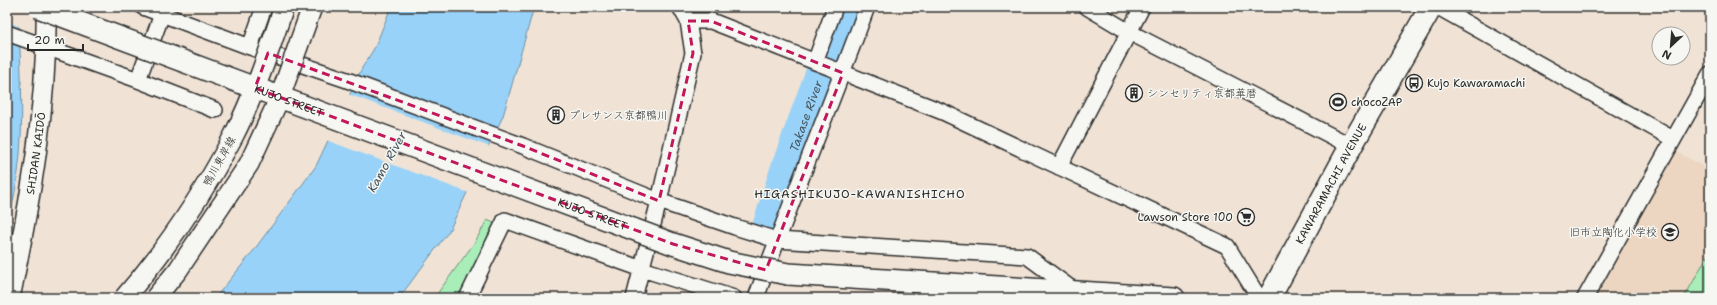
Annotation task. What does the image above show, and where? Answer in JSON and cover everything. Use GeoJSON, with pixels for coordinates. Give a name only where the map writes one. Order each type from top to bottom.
{"type":"FeatureCollection","features":[{"type":"Feature","properties":{"kind":"highway","name":"KAWARAMACHI AVENUE"},"geometry":{"type":"LineString","coordinates":[[1269,298],[1351,146],[1431,7]]}},
{"type":"Feature","properties":{"kind":"main road","name":"KUJO STREET"},"geometry":{"type":"LineString","coordinates":[[38,7],[680,246],[729,262],[788,274],[1071,295],[1174,298]]}},
{"type":"Feature","properties":{"kind":"street","name":"SHIDAN KAIDŌ"},"geometry":{"type":"LineString","coordinates":[[10,298],[34,175],[47,48],[46,7]]}},
{"type":"Feature","properties":{"kind":"street"},"geometry":{"type":"LineString","coordinates":[[143,7],[250,47],[347,80],[523,146],[659,201],[777,240],[1027,256],[1071,295]]}},
{"type":"Feature","properties":{"kind":"street"},"geometry":{"type":"LineString","coordinates":[[250,47],[264,7]]}},
{"type":"Feature","properties":{"kind":"street","name":"鴨川東岸線"},"geometry":{"type":"LineString","coordinates":[[124,298],[156,257],[198,197],[233,136],[255,88],[284,7]]}},
{"type":"Feature","properties":{"kind":"street"},"geometry":{"type":"LineString","coordinates":[[155,298],[186,259],[248,164],[280,97],[312,7]]}},
{"type":"Feature","properties":{"kind":"street"},"geometry":{"type":"LineString","coordinates":[[634,298],[659,201],[693,53],[688,21],[680,7]]}},
{"type":"Feature","properties":{"kind":"street"},"geometry":{"type":"LineString","coordinates":[[817,62],[835,7]]}},
{"type":"Feature","properties":{"kind":"street"},"geometry":{"type":"LineString","coordinates":[[756,298],[838,71],[867,7]]}},
{"type":"Feature","properties":{"kind":"street"},"geometry":{"type":"LineString","coordinates":[[1087,7],[1129,32],[1351,146]]}},
{"type":"Feature","properties":{"kind":"street"},"geometry":{"type":"LineString","coordinates":[[1059,167],[1142,7]]}},
{"type":"Feature","properties":{"kind":"street"},"geometry":{"type":"LineString","coordinates":[[1438,7],[1673,139]]}},
{"type":"Feature","properties":{"kind":"street"},"geometry":{"type":"LineString","coordinates":[[138,80],[162,14]]}},
{"type":"Feature","properties":{"kind":"street"},"geometry":{"type":"LineString","coordinates":[[688,21],[710,21],[943,112],[1227,246],[1259,298]]}},
{"type":"Feature","properties":{"kind":"street"},"geometry":{"type":"LineString","coordinates":[[7,33],[138,80],[215,110]]}},
{"type":"Feature","properties":{"kind":"street"},"geometry":{"type":"LineString","coordinates":[[1585,298],[1710,74]]}},
{"type":"Feature","properties":{"kind":"street"},"geometry":{"type":"LineString","coordinates":[[467,298],[505,220],[642,269],[734,298]]}},
{"type":"Feature","properties":{"kind":"highlighted area"},"geometry":{"type":"Polygon","coordinates":[[[688,21],[711,21],[843,73],[766,270],[673,244],[255,88],[268,53],[523,146],[659,201],[693,53],[688,21]]]}},
{"type":"Feature","properties":{"kind":"shaded area","name":"旧市立陶化小学校"},"geometry":{"type":"Polygon","coordinates":[[[1674,150],[1704,167],[1710,159],[1710,298],[1596,298],[1674,150]]]}},
{"type":"Feature","properties":{"kind":"green space"},"geometry":{"type":"Polygon","coordinates":[[[487,220],[496,224],[476,266],[457,298],[434,298],[475,242],[487,220]]]}},
{"type":"Feature","properties":{"kind":"green space"},"geometry":{"type":"Polygon","coordinates":[[[1710,251],[1710,298],[1684,298],[1710,251]]]}},
{"type":"Feature","properties":{"kind":"water"},"geometry":{"type":"Polygon","coordinates":[[[7,7],[18,7],[22,117],[18,173],[7,229],[7,7]]]}},
{"type":"Feature","properties":{"kind":"water","name":"Kamo River"},"geometry":{"type":"Polygon","coordinates":[[[391,7],[534,7],[503,116],[449,231],[399,298],[215,298],[251,254],[316,166],[362,68],[375,47],[391,7]]]}},
{"type":"Feature","properties":{"kind":"pier"},"geometry":{"type":"Polygon","coordinates":[[[7,7],[20,7],[21,27],[7,22],[7,7]]]}},
{"type":"Feature","properties":{"kind":"pier"},"geometry":{"type":"Polygon","coordinates":[[[348,94],[490,147],[469,193],[326,140],[348,94]]]}},
{"type":"Feature","properties":{"kind":"waterway","name":"Takase River"},"geometry":{"type":"LineString","coordinates":[[769,226],[787,169],[846,7]]}},
{"type":"Feature","properties":{"kind":"place","name":"Kujo Kawaramachi"},"geometry":{"type":"Point","coordinates":[1414,83]}},
{"type":"Feature","properties":{"kind":"place","name":"シンセリティ京都華暦"},"geometry":{"type":"Point","coordinates":[1134,93]}},
{"type":"Feature","properties":{"kind":"place","name":"chocoZAP"},"geometry":{"type":"Point","coordinates":[1338,102]}},
{"type":"Feature","properties":{"kind":"place","name":"プレサンス京都鴨川"},"geometry":{"type":"Point","coordinates":[556,115]}},
{"type":"Feature","properties":{"kind":"place","name":"Lawson Store 100"},"geometry":{"type":"Point","coordinates":[1246,217]}},
{"type":"Feature","properties":{"kind":"place","name":"旧市立陶化小学校"},"geometry":{"type":"Point","coordinates":[1670,232]}},
{"type":"Feature","properties":{"kind":"district","name":"HIGASHIKUJO-KAWANISHICHO"},"geometry":{"type":"Point","coordinates":[860,194]}}]}
